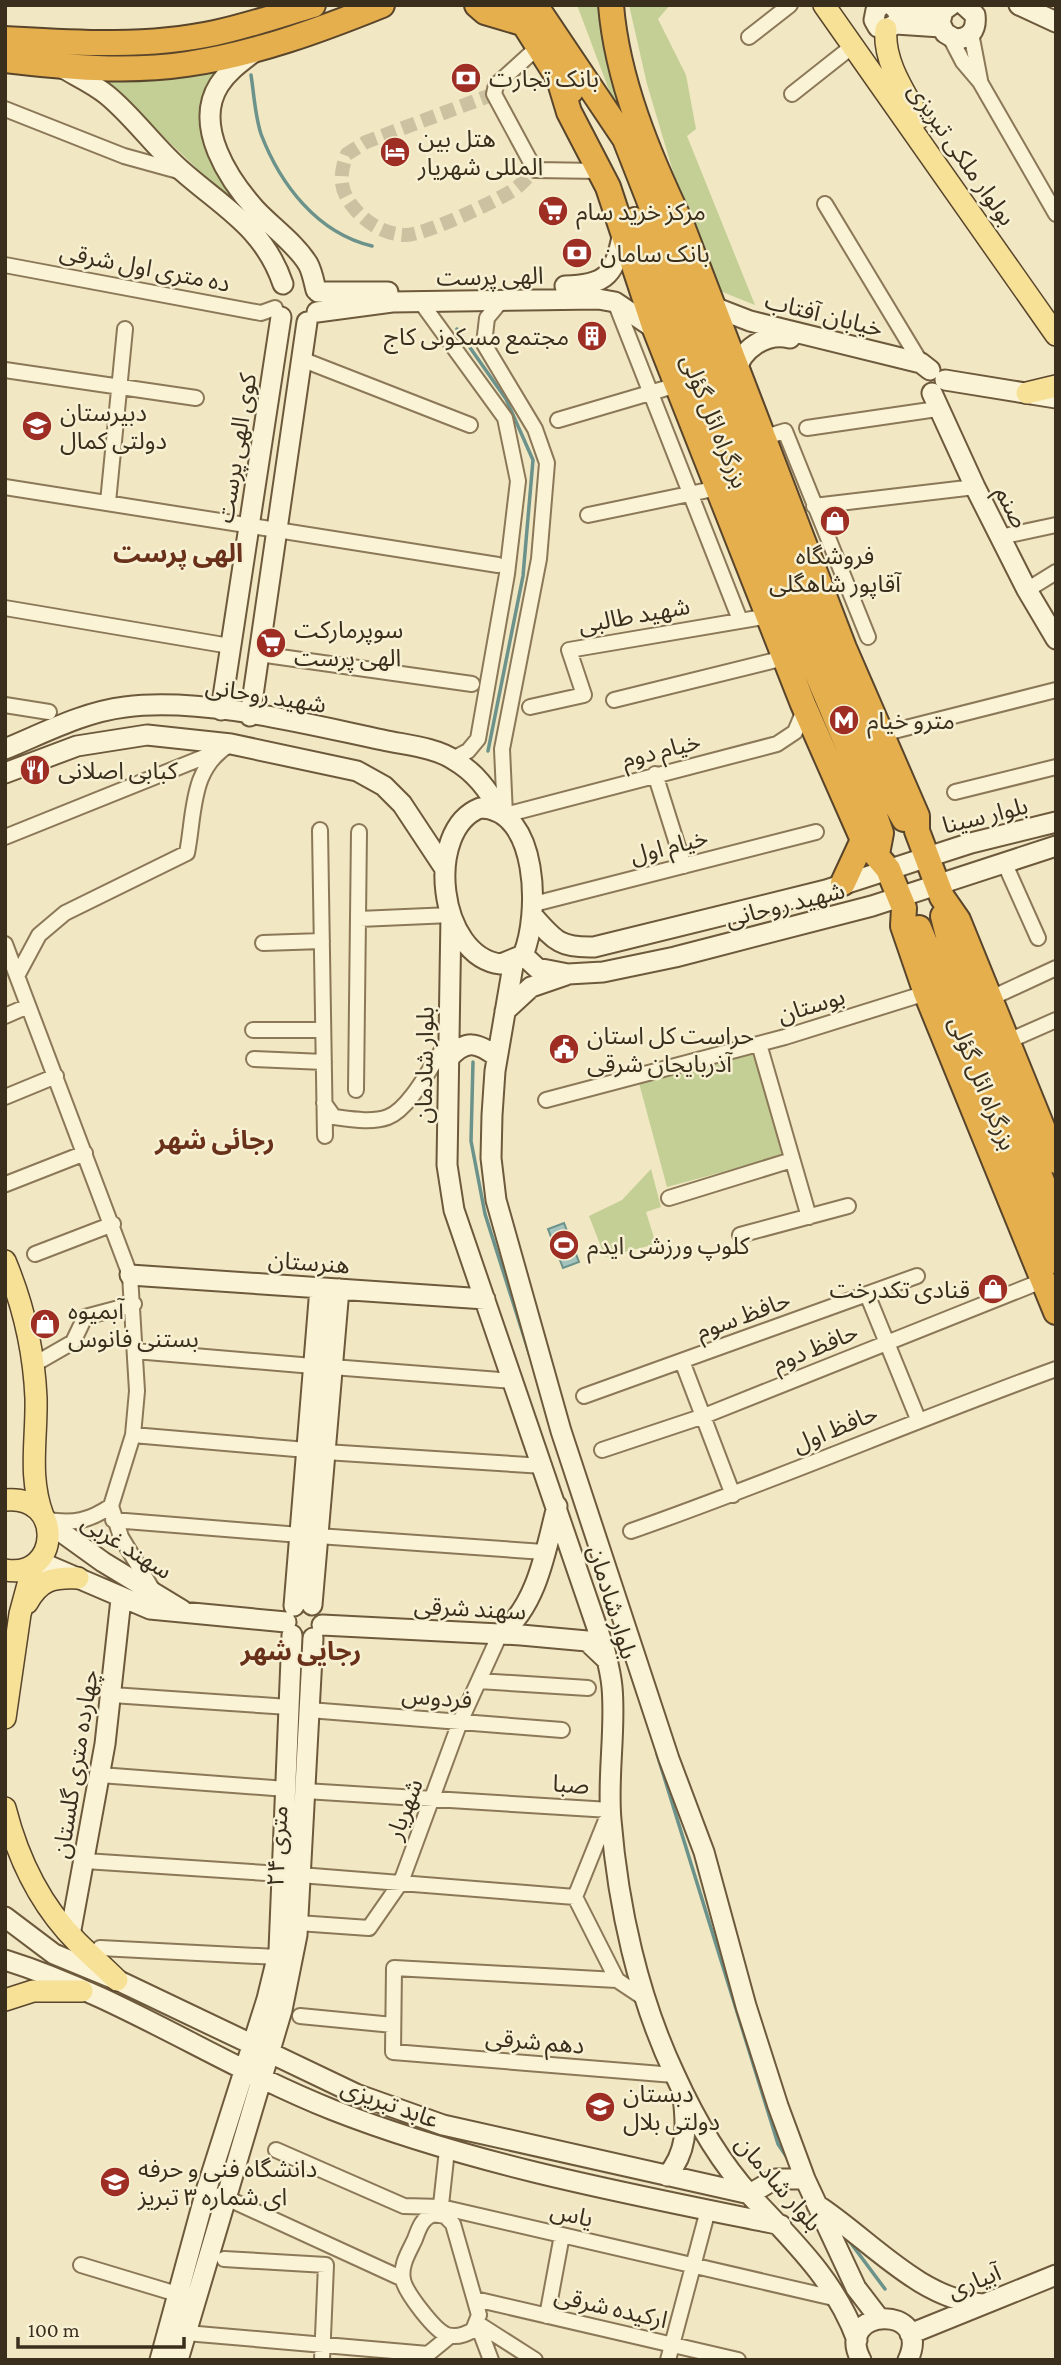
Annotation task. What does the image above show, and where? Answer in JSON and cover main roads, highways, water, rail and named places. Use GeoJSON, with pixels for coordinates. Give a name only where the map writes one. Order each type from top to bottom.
{"type":"FeatureCollection","features":[{"type":"Feature","properties":{"kind":"highway"},"geometry":{"type":"LineString","coordinates":[[7,44],[157,41],[214,34],[313,5]]}},
{"type":"Feature","properties":{"kind":"highway"},"geometry":{"type":"LineString","coordinates":[[7,44],[61,66],[127,68],[187,64],[258,50],[382,5]]}},
{"type":"Feature","properties":{"kind":"highway"},"geometry":{"type":"LineString","coordinates":[[477,5],[485,12],[523,11]]}},
{"type":"Feature","properties":{"kind":"highway"},"geometry":{"type":"LineString","coordinates":[[611,5],[631,97],[736,373],[844,648],[917,816],[917,831],[940,890],[953,908],[1006,1042],[1049,1125],[1056,1161]]}},
{"type":"Feature","properties":{"kind":"highway","name":"بزرگراه ائل گؤلی"},"geometry":{"type":"LineString","coordinates":[[523,11],[538,47],[559,79],[583,103],[619,180],[800,634],[864,784],[881,833],[876,854]]}},
{"type":"Feature","properties":{"kind":"highway","name":"بزرگراه ائل گؤلی"},"geometry":{"type":"LineString","coordinates":[[523,11],[625,139],[821,641],[884,784],[906,822],[917,831]]}},
{"type":"Feature","properties":{"kind":"highway"},"geometry":{"type":"LineString","coordinates":[[559,79],[569,112],[600,170],[655,329],[803,704],[901,903],[903,926],[926,993],[1049,1271],[1056,1312]]}},
{"type":"Feature","properties":{"kind":"highway"},"geometry":{"type":"LineString","coordinates":[[843,883],[876,854]]}},
{"type":"Feature","properties":{"kind":"highway","name":"بزرگراه ائل گؤلی"},"geometry":{"type":"LineString","coordinates":[[940,890],[946,966],[1049,1271]]}},
{"type":"Feature","properties":{"kind":"highway","name":"بزرگراه ائل گؤلی"},"geometry":{"type":"LineString","coordinates":[[901,903],[946,966],[1056,1216]]}},
{"type":"Feature","properties":{"kind":"main road","name":"بولوار ملکی تبریزی"},"geometry":{"type":"LineString","coordinates":[[824,5],[1056,335]]}},
{"type":"Feature","properties":{"kind":"main road"},"geometry":{"type":"LineString","coordinates":[[1019,5],[1056,22]]}},
{"type":"Feature","properties":{"kind":"main road"},"geometry":{"type":"LineString","coordinates":[[965,205],[893,70],[886,46],[890,15],[946,20],[961,39],[971,33],[976,22],[970,7]]}},
{"type":"Feature","properties":{"kind":"main road"},"geometry":{"type":"LineString","coordinates":[[258,50],[231,69],[218,87],[212,107],[213,134],[219,158],[234,183],[308,264],[314,304]]}},
{"type":"Feature","properties":{"kind":"main road"},"geometry":{"type":"LineString","coordinates":[[61,66],[107,94],[182,172],[210,191],[262,241],[274,258],[283,284]]}},
{"type":"Feature","properties":{"kind":"main road","name":"الهی پرست"},"geometry":{"type":"LineString","coordinates":[[314,304],[592,285],[605,279],[614,265],[623,232]]}},
{"type":"Feature","properties":{"kind":"main road"},"geometry":{"type":"LineString","coordinates":[[289,280],[304,280],[314,304],[292,324],[278,313],[275,296],[289,280]]}},
{"type":"Feature","properties":{"kind":"main road","name":"الهی پرست"},"geometry":{"type":"LineString","coordinates":[[314,304],[598,299],[615,302],[655,329]]}},
{"type":"Feature","properties":{"kind":"main road","name":"خیابان آفتاب"},"geometry":{"type":"LineString","coordinates":[[708,300],[719,309],[750,321],[931,382],[1027,393]]}},
{"type":"Feature","properties":{"kind":"main road","name":"کوی الهی پرست"},"geometry":{"type":"LineString","coordinates":[[250,716],[301,359],[314,304]]}},
{"type":"Feature","properties":{"kind":"main road","name":"کوی الهی پرست"},"geometry":{"type":"LineString","coordinates":[[220,710],[278,313]]}},
{"type":"Feature","properties":{"kind":"main road"},"geometry":{"type":"LineString","coordinates":[[750,321],[748,334],[756,345]]}},
{"type":"Feature","properties":{"kind":"main road"},"geometry":{"type":"LineString","coordinates":[[736,373],[738,362],[756,345],[772,337],[784,336],[916,374],[931,382]]}},
{"type":"Feature","properties":{"kind":"main road","name":"صنم"},"geometry":{"type":"LineString","coordinates":[[931,382],[975,487],[1027,590],[1050,616],[1056,639]]}},
{"type":"Feature","properties":{"kind":"main road"},"geometry":{"type":"LineString","coordinates":[[1027,393],[1054,395]]}},
{"type":"Feature","properties":{"kind":"main road","name":"شهید روحانی"},"geometry":{"type":"LineString","coordinates":[[5,749],[74,720],[122,707],[176,705],[220,710],[410,746],[453,759],[483,784],[521,840],[531,875],[534,910],[555,942],[575,947],[594,947],[843,883],[876,854]]}},
{"type":"Feature","properties":{"kind":"main road"},"geometry":{"type":"LineString","coordinates":[[5,773],[77,746],[116,738],[172,736],[357,771],[371,777],[402,804],[444,869]]}},
{"type":"Feature","properties":{"kind":"main road"},"geometry":{"type":"LineString","coordinates":[[502,813],[480,808],[461,819],[444,869],[451,915],[462,941],[476,955],[491,963],[518,957]]}},
{"type":"Feature","properties":{"kind":"main road","name":"بلوار سینا"},"geometry":{"type":"LineString","coordinates":[[876,854],[927,856],[1056,822]]}},
{"type":"Feature","properties":{"kind":"main road","name":"بلوار سینا"},"geometry":{"type":"LineString","coordinates":[[901,903],[940,890],[1004,862],[1056,846]]}},
{"type":"Feature","properties":{"kind":"main road","name":"شهید روحانی"},"geometry":{"type":"LineString","coordinates":[[518,957],[537,968],[568,974],[603,972],[675,957],[852,912],[901,903]]}},
{"type":"Feature","properties":{"kind":"main road","name":"بلوار شادمان"},"geometry":{"type":"LineString","coordinates":[[534,910],[518,957],[497,1057],[491,1158],[496,1200],[561,1432],[669,1759],[704,1852],[750,2019],[805,2179],[856,2288],[879,2318]]}},
{"type":"Feature","properties":{"kind":"main road","name":"بلوار شادمان"},"geometry":{"type":"LineString","coordinates":[[451,915],[447,1165],[454,1210],[544,1466],[607,1661],[612,1688],[610,1810],[621,1898],[647,2000],[678,2082],[707,2136],[750,2194],[813,2260],[838,2299],[857,2340],[861,2360]]}},
{"type":"Feature","properties":{"kind":"main road"},"geometry":{"type":"LineString","coordinates":[[505,1011],[531,987],[568,974]]}},
{"type":"Feature","properties":{"kind":"main road"},"geometry":{"type":"LineString","coordinates":[[448,1050],[468,1043],[478,1043],[497,1057]]}},
{"type":"Feature","properties":{"kind":"main road"},"geometry":{"type":"LineString","coordinates":[[5,1261],[23,1313],[33,1365],[36,1399],[33,1476],[45,1519],[48,1542],[35,1563],[20,1614],[5,1718]]}},
{"type":"Feature","properties":{"kind":"main road","name":"هنرستان"},"geometry":{"type":"LineString","coordinates":[[130,1275],[485,1299]]}},
{"type":"Feature","properties":{"kind":"main road","name":"۲۴ متری"},"geometry":{"type":"LineString","coordinates":[[262,2077],[290,1981],[295,1790],[289,1707],[296,1617],[309,1535],[329,1288]]}},
{"type":"Feature","properties":{"kind":"main road"},"geometry":{"type":"LineString","coordinates":[[5,1500],[26,1501],[45,1519]]}},
{"type":"Feature","properties":{"kind":"main road"},"geometry":{"type":"LineString","coordinates":[[500,1634],[522,1615],[557,1505]]}},
{"type":"Feature","properties":{"kind":"main road","name":"سهند غربی"},"geometry":{"type":"LineString","coordinates":[[45,1519],[103,1562],[183,1611]]}},
{"type":"Feature","properties":{"kind":"main road"},"geometry":{"type":"LineString","coordinates":[[5,1570],[23,1570],[35,1563]]}},
{"type":"Feature","properties":{"kind":"main road","name":"سهند غربی"},"geometry":{"type":"LineString","coordinates":[[35,1563],[78,1578],[121,1599],[169,1613],[183,1611],[296,1617],[299,1639],[317,1632]]}},
{"type":"Feature","properties":{"kind":"main road"},"geometry":{"type":"LineString","coordinates":[[20,1614],[43,1581],[55,1577],[78,1578]]}},
{"type":"Feature","properties":{"kind":"main road","name":"چهارده متری گلستان"},"geometry":{"type":"LineString","coordinates":[[70,1935],[100,1775],[112,1695],[121,1599]]}},
{"type":"Feature","properties":{"kind":"main road"},"geometry":{"type":"LineString","coordinates":[[296,1617],[321,1614],[317,1632]]}},
{"type":"Feature","properties":{"kind":"main road","name":"۲۴ متری"},"geometry":{"type":"LineString","coordinates":[[295,1790],[309,1710],[317,1632]]}},
{"type":"Feature","properties":{"kind":"main road","name":"سهند شرقی"},"geometry":{"type":"LineString","coordinates":[[317,1632],[500,1634],[587,1641],[607,1661]]}},
{"type":"Feature","properties":{"kind":"main road"},"geometry":{"type":"LineString","coordinates":[[5,1808],[31,1881],[70,1935],[117,1980]]}},
{"type":"Feature","properties":{"kind":"main road","name":"عابد تبریزی"},"geometry":{"type":"LineString","coordinates":[[5,1917],[54,1954],[117,1980],[356,2094],[443,2125],[750,2194]]}},
{"type":"Feature","properties":{"kind":"main road","name":"۲۴ متری"},"geometry":{"type":"LineString","coordinates":[[243,2067],[278,1957],[292,1930]]}},
{"type":"Feature","properties":{"kind":"main road","name":"عابد تبریزی"},"geometry":{"type":"LineString","coordinates":[[5,1960],[82,1991],[332,2110],[447,2150],[781,2225]]}},
{"type":"Feature","properties":{"kind":"main road"},"geometry":{"type":"LineString","coordinates":[[5,2000],[33,1991],[82,1991]]}},
{"type":"Feature","properties":{"kind":"main road"},"geometry":{"type":"LineString","coordinates":[[178,2360],[243,2067]]}},
{"type":"Feature","properties":{"kind":"main road"},"geometry":{"type":"LineString","coordinates":[[160,2360],[177,2294],[262,2077]]}},
{"type":"Feature","properties":{"kind":"main road"},"geometry":{"type":"LineString","coordinates":[[667,2176],[683,2150],[678,2082]]}},
{"type":"Feature","properties":{"kind":"main road"},"geometry":{"type":"LineString","coordinates":[[750,2194],[775,2179],[805,2179]]}},
{"type":"Feature","properties":{"kind":"main road"},"geometry":{"type":"LineString","coordinates":[[817,2205],[918,2280],[961,2302],[984,2304]]}},
{"type":"Feature","properties":{"kind":"main road","name":"آبیاری"},"geometry":{"type":"LineString","coordinates":[[910,2334],[1056,2274]]}},
{"type":"Feature","properties":{"kind":"main road"},"geometry":{"type":"LineString","coordinates":[[857,2340],[865,2325],[879,2318],[895,2319],[910,2334],[910,2358]]}},
{"type":"Feature","properties":{"kind":"water","name":"کلوپ ورزشی ایدم"},"geometry":{"type":"Polygon","coordinates":[[[564,1223],[579,1262],[563,1268],[548,1229],[564,1223]]]}},
{"type":"Feature","properties":{"kind":"waterway"},"geometry":{"type":"LineString","coordinates":[[251,75],[261,134],[290,188],[303,204],[334,230],[352,240],[372,246]]}},
{"type":"Feature","properties":{"kind":"waterway"},"geometry":{"type":"LineString","coordinates":[[457,329],[506,399],[533,460],[523,576],[488,751]]}},
{"type":"Feature","properties":{"kind":"waterway"},"geometry":{"type":"LineString","coordinates":[[473,1062],[471,1141],[485,1214],[530,1356]]}},
{"type":"Feature","properties":{"kind":"waterway"},"geometry":{"type":"LineString","coordinates":[[657,1754],[778,2144],[788,2159]]}},
{"type":"Feature","properties":{"kind":"waterway"},"geometry":{"type":"LineString","coordinates":[[847,2238],[885,2289]]}},
{"type":"Feature","properties":{"kind":"tunnel"},"geometry":{"type":"LineString","coordinates":[[494,94],[366,142],[347,154],[342,176],[345,195],[354,208],[371,223],[390,233],[414,234],[494,201],[515,189],[535,170]]}},
{"type":"Feature","properties":{"kind":"place","name":"بانک تجارت"},"geometry":{"type":"Point","coordinates":[466,78]}},
{"type":"Feature","properties":{"kind":"place","name":"هتل بین المللی شهریار"},"geometry":{"type":"Point","coordinates":[395,152]}},
{"type":"Feature","properties":{"kind":"place","name":"مرکز خرید سام"},"geometry":{"type":"Point","coordinates":[553,211]}},
{"type":"Feature","properties":{"kind":"place","name":"بانک سامان"},"geometry":{"type":"Point","coordinates":[577,253]}},
{"type":"Feature","properties":{"kind":"place","name":"مجتمع مسکونى کاج"},"geometry":{"type":"Point","coordinates":[592,336]}},
{"type":"Feature","properties":{"kind":"place","name":"دبیرستان دولتی کمال"},"geometry":{"type":"Point","coordinates":[37,426]}},
{"type":"Feature","properties":{"kind":"place","name":"فروشگاه آقاپور شاهگلی"},"geometry":{"type":"Point","coordinates":[835,521]}},
{"type":"Feature","properties":{"kind":"place","name":"سوپرمارکت الهی پرست"},"geometry":{"type":"Point","coordinates":[271,643]}},
{"type":"Feature","properties":{"kind":"place","name":"مترو خیام"},"geometry":{"type":"Point","coordinates":[844,720]}},
{"type":"Feature","properties":{"kind":"place","name":"کبابی اصلانی"},"geometry":{"type":"Point","coordinates":[35,770]}},
{"type":"Feature","properties":{"kind":"place","name":"حراست کل استان آذربایجان شرقی"},"geometry":{"type":"Point","coordinates":[564,1049]}},
{"type":"Feature","properties":{"kind":"place","name":"کلوپ ورزشی ایدم"},"geometry":{"type":"Point","coordinates":[564,1245]}},
{"type":"Feature","properties":{"kind":"place","name":"قنادی تکدرخت"},"geometry":{"type":"Point","coordinates":[993,1289]}},
{"type":"Feature","properties":{"kind":"place","name":"آبمیوه بستنی فانوس"},"geometry":{"type":"Point","coordinates":[45,1324]}},
{"type":"Feature","properties":{"kind":"place","name":"دبستان دولتی بلال"},"geometry":{"type":"Point","coordinates":[600,2107]}},
{"type":"Feature","properties":{"kind":"place","name":"دانشگاه فنی و حرفه ای شماره ۳ تبریز"},"geometry":{"type":"Point","coordinates":[115,2182]}},
{"type":"Feature","properties":{"kind":"district","name":"الهی پرست"},"geometry":{"type":"Point","coordinates":[178,553]}},
{"type":"Feature","properties":{"kind":"district","name":"رجائی شهر"},"geometry":{"type":"Point","coordinates":[215,1140]}},
{"type":"Feature","properties":{"kind":"district","name":"رجایی شهر"},"geometry":{"type":"Point","coordinates":[301,1651]}}]}
